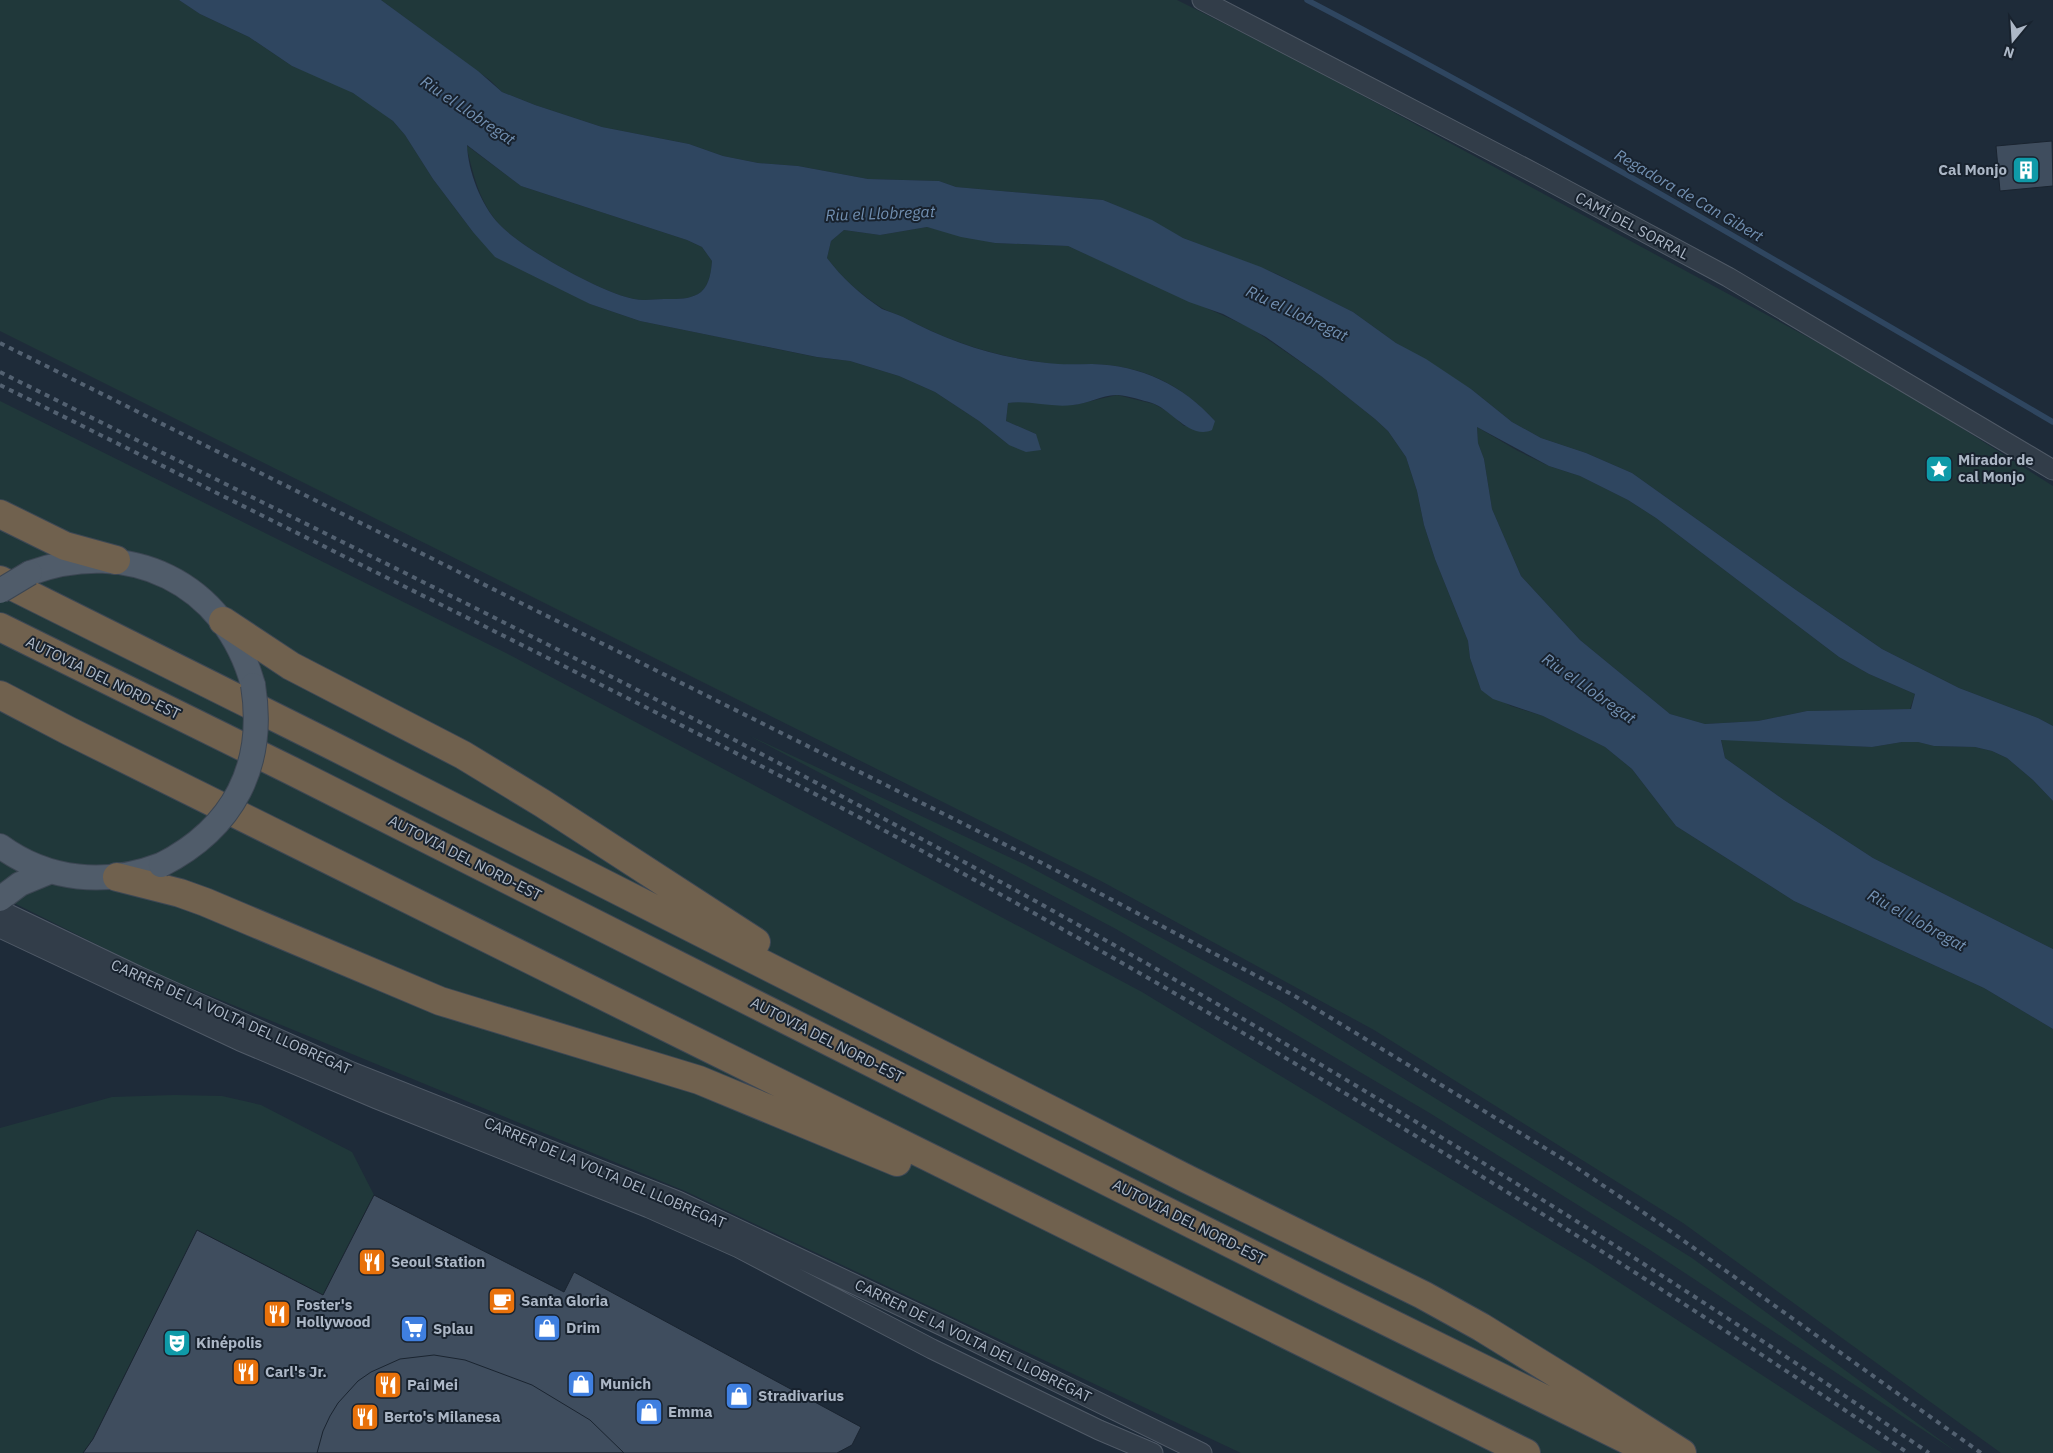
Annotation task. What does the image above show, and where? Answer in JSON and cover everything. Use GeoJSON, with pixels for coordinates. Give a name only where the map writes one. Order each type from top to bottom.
{"type":"FeatureCollection","features":[{"type":"Feature","properties":{"kind":"highway"},"geometry":{"type":"LineString","coordinates":[[0,514],[65,546],[116,560]]}},
{"type":"Feature","properties":{"kind":"highway"},"geometry":{"type":"LineString","coordinates":[[0,580],[870,1017],[1187,1179],[1423,1296],[1560,1375],[1682,1453]]}},
{"type":"Feature","properties":{"kind":"highway"},"geometry":{"type":"LineString","coordinates":[[223,621],[291,666],[463,755],[534,798],[870,1017]]}},
{"type":"Feature","properties":{"kind":"highway","name":"AUTOVIA DEL NORD-EST"},"geometry":{"type":"LineString","coordinates":[[0,627],[292,771],[1315,1286],[1654,1453]]}},
{"type":"Feature","properties":{"kind":"highway"},"geometry":{"type":"LineString","coordinates":[[0,695],[69,731],[1526,1453]]}},
{"type":"Feature","properties":{"kind":"highway"},"geometry":{"type":"LineString","coordinates":[[0,702],[69,731]]}},
{"type":"Feature","properties":{"kind":"highway"},"geometry":{"type":"LineString","coordinates":[[117,877],[180,893],[205,902],[440,1001],[699,1080],[857,1144],[1215,1300]]}},
{"type":"Feature","properties":{"kind":"main road"},"geometry":{"type":"LineString","coordinates":[[0,591],[30,573],[72,561],[116,560],[141,565],[179,583],[206,602],[223,621],[242,652],[253,685],[257,725],[251,764],[239,792],[224,817],[210,832],[179,856],[161,865],[117,877],[83,878],[49,872],[16,857],[0,846]]}},
{"type":"Feature","properties":{"kind":"main road"},"geometry":{"type":"LineString","coordinates":[[3,900],[20,884],[49,872]]}},
{"type":"Feature","properties":{"kind":"street","name":"CAMÍ DEL SORRAL"},"geometry":{"type":"LineString","coordinates":[[1202,0],[1530,170],[1728,277],[2053,470]]}},
{"type":"Feature","properties":{"kind":"street","name":"CARRER DE LA VOLTA DEL LLOBREGAT"},"geometry":{"type":"LineString","coordinates":[[3,900],[147,980],[352,1072],[678,1201],[949,1329],[1202,1453]]}},
{"type":"Feature","properties":{"kind":"street","name":"CARRER DE LA VOLTA DEL LLOBREGAT"},"geometry":{"type":"LineString","coordinates":[[0,928],[240,1041],[386,1103],[649,1208],[739,1248],[932,1349],[1099,1430],[1153,1453]]}},
{"type":"Feature","properties":{"kind":"green space"},"geometry":{"type":"Polygon","coordinates":[[[0,0],[179,0],[200,14],[249,37],[292,66],[337,84],[367,101],[393,121],[405,135],[433,179],[473,232],[590,304],[640,321],[816,357],[850,361],[899,376],[935,392],[979,421],[1009,445],[1036,434],[1006,421],[1008,403],[1025,401],[1074,405],[1117,395],[1154,404],[1170,413],[1184,426],[1215,421],[1202,408],[1174,387],[1144,373],[1110,365],[1059,365],[1014,358],[958,342],[885,309],[852,286],[827,258],[831,241],[844,230],[880,235],[927,227],[995,243],[1068,246],[1251,328],[1321,376],[1388,431],[1406,457],[1417,491],[1424,525],[1435,559],[1468,641],[1470,658],[1481,690],[1511,706],[1543,716],[1605,747],[1632,769],[1676,826],[1794,901],[1984,988],[2053,1029],[2053,1453],[2001,1453],[1683,1223],[1374,1030],[1101,881],[0,331],[0,0]]]}},
{"type":"Feature","properties":{"kind":"green space"},"geometry":{"type":"Polygon","coordinates":[[[381,0],[1177,0],[1299,61],[1883,378],[2053,486],[2053,726],[2038,718],[1959,688],[1882,649],[1632,473],[1586,453],[1541,438],[1512,422],[1471,389],[1396,343],[1353,312],[1277,274],[1183,238],[1134,213],[1103,200],[956,187],[939,181],[868,179],[798,166],[758,163],[723,156],[689,144],[602,127],[502,92],[491,81],[381,0]]]}},
{"type":"Feature","properties":{"kind":"green space"},"geometry":{"type":"Polygon","coordinates":[[[466,145],[521,186],[687,240],[702,247],[712,261],[710,277],[706,285],[697,295],[688,298],[638,300],[602,288],[543,257],[510,234],[492,215],[478,187],[466,145]]]}},
{"type":"Feature","properties":{"kind":"green space"},"geometry":{"type":"Polygon","coordinates":[[[0,401],[506,653],[1142,992],[1591,1264],[1882,1453],[1241,1453],[685,1191],[150,971],[0,896],[0,401]]]}},
{"type":"Feature","properties":{"kind":"green space"},"geometry":{"type":"Polygon","coordinates":[[[1477,427],[1518,451],[1549,466],[1580,476],[1628,500],[1656,518],[1839,657],[1869,674],[1915,694],[1910,709],[1807,711],[1758,721],[1705,724],[1670,714],[1580,640],[1521,576],[1492,509],[1484,459],[1478,443],[1477,427]]]}},
{"type":"Feature","properties":{"kind":"green space"},"geometry":{"type":"Polygon","coordinates":[[[750,736],[1026,865],[1279,1001],[1692,1258],[1958,1453],[1647,1248],[1428,1112],[1116,929],[750,736]]]}},
{"type":"Feature","properties":{"kind":"green space"},"geometry":{"type":"Polygon","coordinates":[[[1721,739],[1872,747],[1902,742],[1918,742],[1934,746],[1975,747],[1992,751],[2007,758],[2033,780],[2053,801],[2053,949],[1873,858],[1784,800],[1725,758],[1721,739]]]}},
{"type":"Feature","properties":{"kind":"green space"},"geometry":{"type":"Polygon","coordinates":[[[222,1096],[261,1105],[352,1152],[374,1195],[323,1295],[197,1230],[93,1439],[83,1453],[0,1453],[0,1128],[112,1097],[222,1096]]]}},
{"type":"Feature","properties":{"kind":"water","name":"Riu el Llobregat"},"geometry":{"type":"Polygon","coordinates":[[[179,0],[381,0],[478,71],[502,92],[602,127],[689,144],[723,156],[758,163],[798,166],[868,179],[939,181],[956,187],[1103,200],[1152,220],[1183,238],[1261,267],[1353,312],[1396,343],[1426,359],[1471,389],[1512,422],[1541,438],[1586,453],[1632,473],[1882,649],[1959,688],[2038,718],[2053,726],[2053,801],[2033,780],[2007,758],[1992,751],[1975,747],[1934,746],[1918,742],[1902,742],[1872,747],[1721,740],[1725,758],[1784,800],[1873,858],[2053,949],[2053,1029],[1984,988],[1794,901],[1676,826],[1632,769],[1605,747],[1543,716],[1493,699],[1481,690],[1470,658],[1468,641],[1435,559],[1424,525],[1417,491],[1406,457],[1388,431],[1375,419],[1321,376],[1266,337],[1223,314],[1189,302],[1068,246],[995,243],[961,237],[927,227],[880,235],[844,230],[831,241],[827,258],[852,286],[882,309],[955,341],[1009,357],[1053,364],[1110,365],[1144,373],[1175,387],[1203,408],[1215,421],[1212,430],[1196,431],[1159,406],[1118,395],[1065,406],[1024,402],[1008,403],[1006,421],[1036,434],[1041,450],[1026,452],[1009,445],[979,421],[935,392],[899,376],[850,361],[817,357],[640,321],[590,304],[495,257],[473,232],[433,179],[405,135],[393,121],[353,93],[292,66],[249,37],[200,14],[179,0]],[[467,145],[473,176],[481,198],[492,216],[510,234],[543,257],[602,288],[634,299],[688,298],[697,295],[706,285],[710,277],[712,261],[702,247],[687,240],[521,186],[467,145]],[[1477,427],[1478,443],[1484,459],[1492,509],[1521,576],[1580,640],[1670,714],[1705,724],[1758,721],[1807,711],[1911,709],[1915,694],[1869,674],[1839,657],[1656,518],[1628,500],[1580,476],[1549,466],[1477,427]]]}},
{"type":"Feature","properties":{"kind":"building","name":"Cal Monjo"},"geometry":{"type":"Polygon","coordinates":[[[2052,141],[2053,186],[2000,191],[1996,146],[2052,141]]]}},
{"type":"Feature","properties":{"kind":"building","name":"Splau"},"geometry":{"type":"Polygon","coordinates":[[[374,1195],[564,1292],[574,1272],[861,1427],[852,1445],[837,1453],[83,1453],[93,1439],[197,1230],[323,1295],[374,1195]]]}},
{"type":"Feature","properties":{"kind":"building"},"geometry":{"type":"Polygon","coordinates":[[[434,1355],[465,1360],[532,1385],[590,1420],[624,1453],[317,1453],[323,1431],[330,1416],[338,1403],[358,1381],[371,1372],[400,1359],[434,1355]]]}},
{"type":"Feature","properties":{"kind":"waterway","name":"Regadora de Can Gibert"},"geometry":{"type":"LineString","coordinates":[[1307,0],[1496,101],[1775,260],[2053,422]]}},
{"type":"Feature","properties":{"kind":"railway"},"geometry":{"type":"LineString","coordinates":[[0,343],[1040,862],[1293,995],[1568,1162],[1656,1221],[1981,1453]]}},
{"type":"Feature","properties":{"kind":"railway"},"geometry":{"type":"LineString","coordinates":[[0,372],[679,711],[903,829],[1166,974],[1425,1127],[1552,1206],[1805,1369],[1929,1453]]}},
{"type":"Feature","properties":{"kind":"railway"},"geometry":{"type":"LineString","coordinates":[[0,385],[708,739],[913,846],[1040,917],[1418,1137],[1665,1292],[1908,1453]]}},
{"type":"Feature","properties":{"kind":"place","name":"Cal Monjo"},"geometry":{"type":"Point","coordinates":[2026,170]}},
{"type":"Feature","properties":{"kind":"place","name":"Mirador de cal Monjo"},"geometry":{"type":"Point","coordinates":[1939,469]}},
{"type":"Feature","properties":{"kind":"place","name":"Seoul Station"},"geometry":{"type":"Point","coordinates":[372,1262]}},
{"type":"Feature","properties":{"kind":"place","name":"Santa Gloria"},"geometry":{"type":"Point","coordinates":[502,1301]}},
{"type":"Feature","properties":{"kind":"place","name":"Foster's Hollywood"},"geometry":{"type":"Point","coordinates":[277,1314]}},
{"type":"Feature","properties":{"kind":"place","name":"Drim"},"geometry":{"type":"Point","coordinates":[547,1328]}},
{"type":"Feature","properties":{"kind":"place","name":"Splau"},"geometry":{"type":"Point","coordinates":[414,1329]}},
{"type":"Feature","properties":{"kind":"place","name":"Kinépolis"},"geometry":{"type":"Point","coordinates":[177,1343]}},
{"type":"Feature","properties":{"kind":"place","name":"Carl's Jr."},"geometry":{"type":"Point","coordinates":[246,1372]}},
{"type":"Feature","properties":{"kind":"place","name":"Munich"},"geometry":{"type":"Point","coordinates":[581,1384]}},
{"type":"Feature","properties":{"kind":"place","name":"Pai Mei"},"geometry":{"type":"Point","coordinates":[388,1385]}},
{"type":"Feature","properties":{"kind":"place","name":"Stradivarius"},"geometry":{"type":"Point","coordinates":[739,1396]}},
{"type":"Feature","properties":{"kind":"place","name":"Emma"},"geometry":{"type":"Point","coordinates":[649,1412]}},
{"type":"Feature","properties":{"kind":"place","name":"Berto's Milanesa"},"geometry":{"type":"Point","coordinates":[365,1417]}}]}
